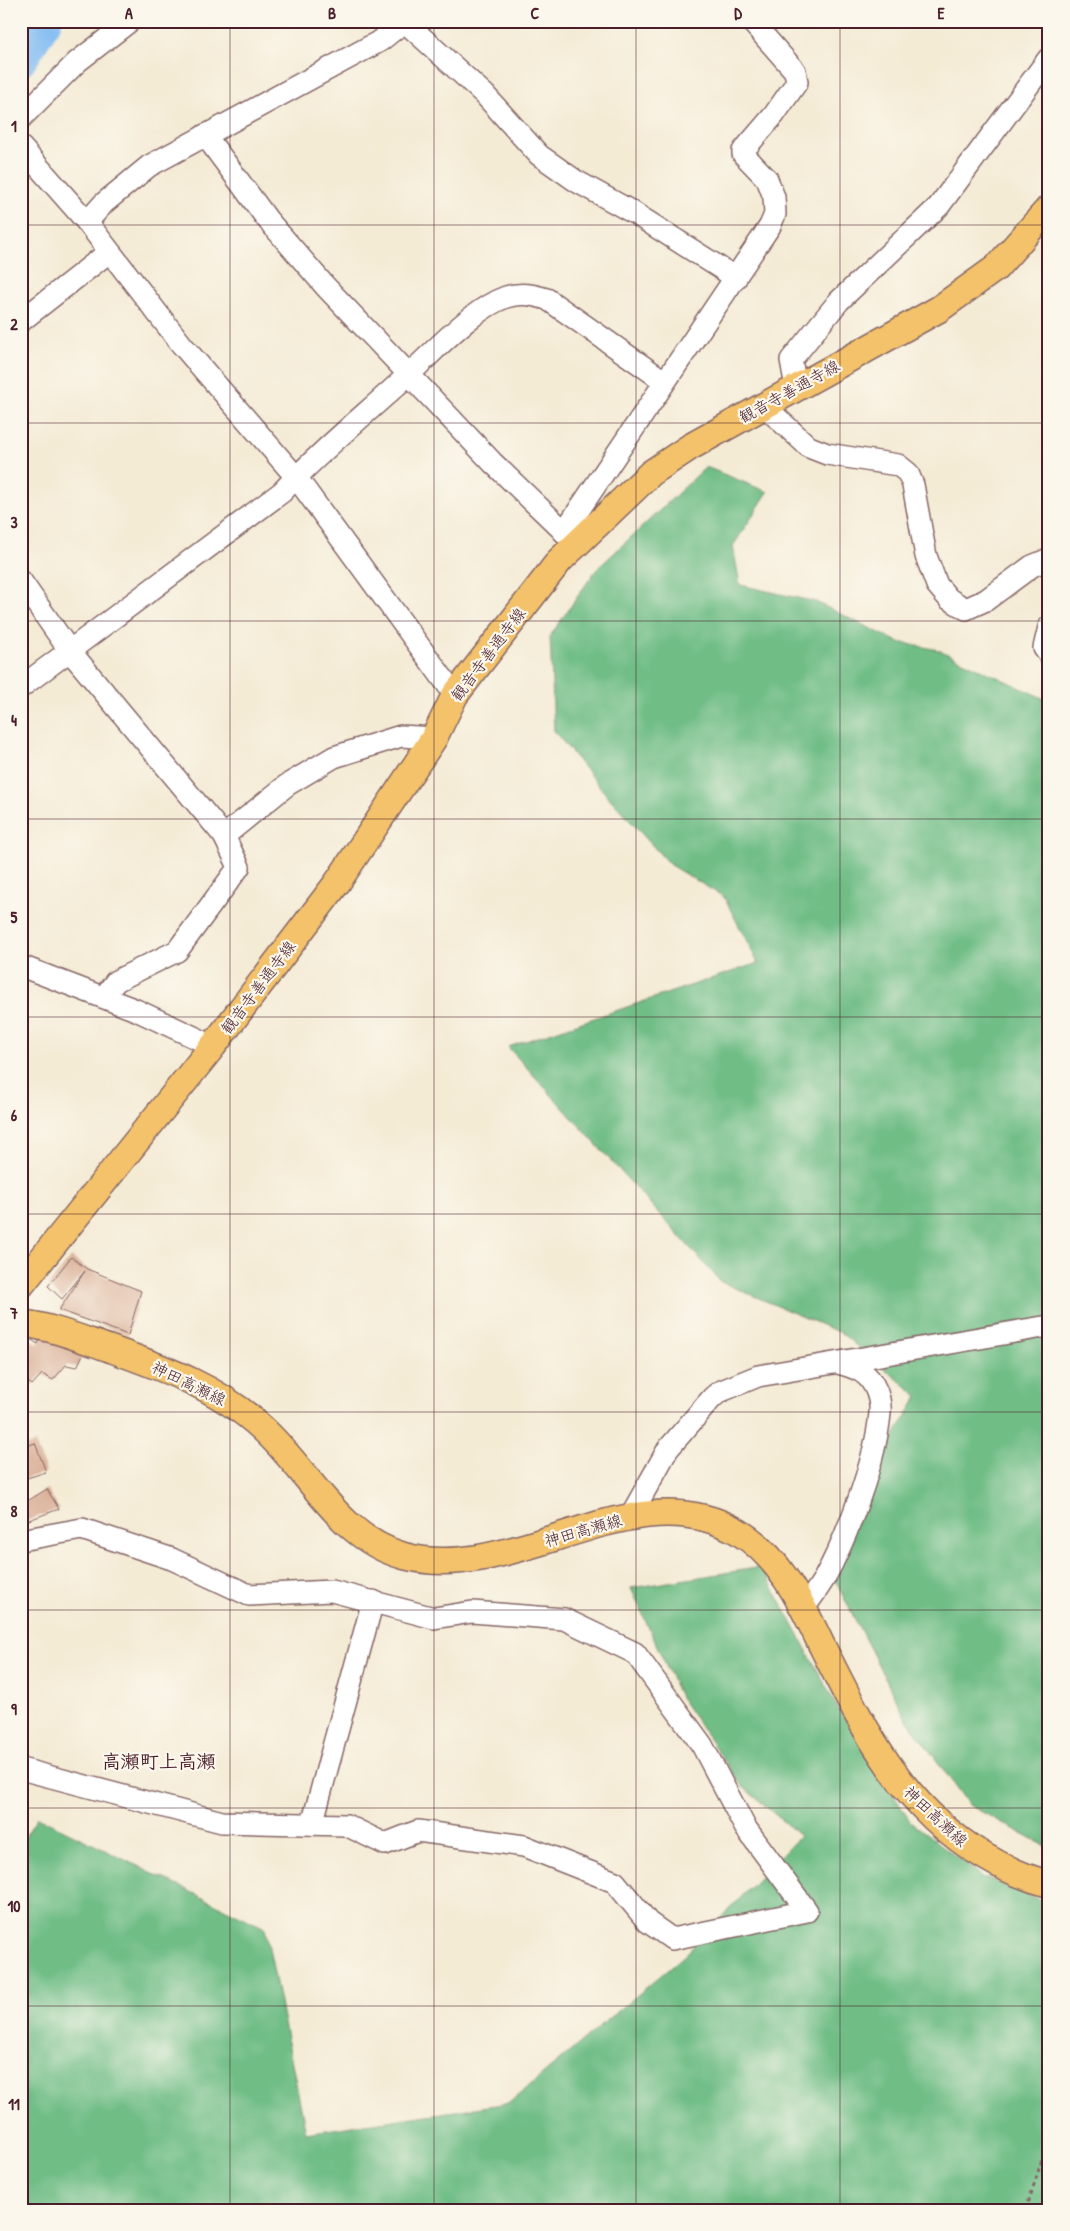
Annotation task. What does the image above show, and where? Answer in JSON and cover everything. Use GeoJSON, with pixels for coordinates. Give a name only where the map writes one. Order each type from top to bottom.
{"type":"FeatureCollection","features":[{"type":"Feature","properties":{"kind":"main road","name":"観音寺善通寺線"},"geometry":{"type":"LineString","coordinates":[[21,1285],[213,1046],[337,883],[434,738],[455,695],[560,560],[570,538],[651,473],[690,447],[939,308],[996,268],[1049,208]]}},
{"type":"Feature","properties":{"kind":"main road","name":"神田高瀬線"},"geometry":{"type":"LineString","coordinates":[[21,1323],[44,1326],[153,1364],[192,1380],[230,1402],[263,1428],[332,1509],[358,1533],[392,1553],[423,1561],[458,1561],[495,1555],[630,1517],[676,1513],[709,1520],[738,1532],[766,1555],[792,1587],[858,1717],[896,1778],[944,1828],[972,1849],[1005,1868],[1049,1884]]}},
{"type":"Feature","properties":{"kind":"street"},"geometry":{"type":"LineString","coordinates":[[21,118],[77,62],[130,21]]}},
{"type":"Feature","properties":{"kind":"street"},"geometry":{"type":"LineString","coordinates":[[87,222],[104,203],[149,166],[380,40],[405,21],[484,94],[539,155],[576,181],[634,213],[736,278]]}},
{"type":"Feature","properties":{"kind":"street"},"geometry":{"type":"LineString","coordinates":[[206,135],[267,219],[408,375],[493,463],[570,538],[664,381],[736,278],[770,226],[775,214],[774,197],[767,179],[743,154],[743,150],[774,115],[797,82],[794,71],[751,21]]}},
{"type":"Feature","properties":{"kind":"street"},"geometry":{"type":"LineString","coordinates":[[796,387],[791,360],[807,339],[839,300],[939,206],[1049,58]]}},
{"type":"Feature","properties":{"kind":"street"},"geometry":{"type":"LineString","coordinates":[[21,147],[87,222],[182,345],[296,476],[455,695]]}},
{"type":"Feature","properties":{"kind":"street"},"geometry":{"type":"LineString","coordinates":[[21,320],[109,252]]}},
{"type":"Feature","properties":{"kind":"street"},"geometry":{"type":"LineString","coordinates":[[21,687],[282,492],[296,476],[450,336],[490,305],[507,297],[525,293],[547,299],[664,381]]}},
{"type":"Feature","properties":{"kind":"street"},"geometry":{"type":"LineString","coordinates":[[763,405],[809,447],[827,454],[898,465],[908,473],[913,485],[926,556],[937,585],[949,598],[966,609],[986,600],[1032,566],[1049,559]]}},
{"type":"Feature","properties":{"kind":"street"},"geometry":{"type":"LineString","coordinates":[[21,581],[69,650],[224,836],[239,867],[177,951],[116,981],[104,998]]}},
{"type":"Feature","properties":{"kind":"street"},"geometry":{"type":"LineString","coordinates":[[1049,627],[1044,648],[1049,655]]}},
{"type":"Feature","properties":{"kind":"street"},"geometry":{"type":"LineString","coordinates":[[224,836],[286,785],[334,757],[401,736],[434,738]]}},
{"type":"Feature","properties":{"kind":"street"},"geometry":{"type":"LineString","coordinates":[[21,966],[136,1010],[213,1046]]}},
{"type":"Feature","properties":{"kind":"street"},"geometry":{"type":"LineString","coordinates":[[630,1517],[668,1450],[719,1392],[758,1376],[1049,1326]]}},
{"type":"Feature","properties":{"kind":"street"},"geometry":{"type":"LineString","coordinates":[[804,1608],[825,1577],[855,1510],[873,1448],[880,1412],[878,1396],[873,1383],[859,1369],[838,1363]]}},
{"type":"Feature","properties":{"kind":"street"},"geometry":{"type":"LineString","coordinates":[[21,1540],[82,1529],[172,1559],[250,1595],[332,1591],[434,1618],[472,1612],[564,1619],[635,1653],[702,1745],[746,1827],[807,1911],[672,1939],[648,1922],[614,1882],[524,1846],[418,1831],[385,1844],[346,1825],[222,1822],[21,1769]]}},
{"type":"Feature","properties":{"kind":"street"},"geometry":{"type":"LineString","coordinates":[[312,1824],[373,1601]]}},
{"type":"Feature","properties":{"kind":"path"},"geometry":{"type":"LineString","coordinates":[[1026,2210],[1049,2137]]}},
{"type":"Feature","properties":{"kind":"green space"},"geometry":{"type":"Polygon","coordinates":[[[706,467],[768,492],[733,546],[740,585],[816,602],[898,642],[939,650],[1049,701],[1049,1848],[969,1805],[905,1717],[823,1557],[918,1396],[841,1333],[721,1282],[508,1047],[758,963],[724,897],[670,865],[605,793],[554,731],[550,636],[596,570],[706,467]]]}},
{"type":"Feature","properties":{"kind":"green space"},"geometry":{"type":"Polygon","coordinates":[[[762,1567],[836,1705],[910,1821],[983,1877],[1049,1903],[1049,2210],[21,2210],[21,1844],[37,1817],[265,1928],[306,2133],[509,2103],[685,1955],[800,1836],[742,1786],[680,1697],[631,1588],[762,1567]]]}},
{"type":"Feature","properties":{"kind":"building"},"geometry":{"type":"Polygon","coordinates":[[[71,1257],[87,1269],[141,1291],[128,1335],[59,1310],[85,1271],[62,1299],[48,1286],[71,1257]]]}},
{"type":"Feature","properties":{"kind":"building"},"geometry":{"type":"Polygon","coordinates":[[[41,1336],[84,1352],[77,1367],[66,1365],[53,1380],[42,1374],[32,1385],[21,1376],[21,1347],[30,1339],[38,1344],[41,1336]]]}},
{"type":"Feature","properties":{"kind":"building"},"geometry":{"type":"Polygon","coordinates":[[[35,1443],[46,1472],[21,1480],[21,1448],[35,1443]]]}},
{"type":"Feature","properties":{"kind":"building"},"geometry":{"type":"Polygon","coordinates":[[[47,1489],[59,1509],[21,1523],[21,1505],[47,1489]]]}},
{"type":"Feature","properties":{"kind":"waterway"},"geometry":{"type":"LineString","coordinates":[[21,62],[47,21]]}},
{"type":"Feature","properties":{"kind":"district","name":"高瀬町上高瀬"},"geometry":{"type":"Point","coordinates":[159,1761]}}]}
